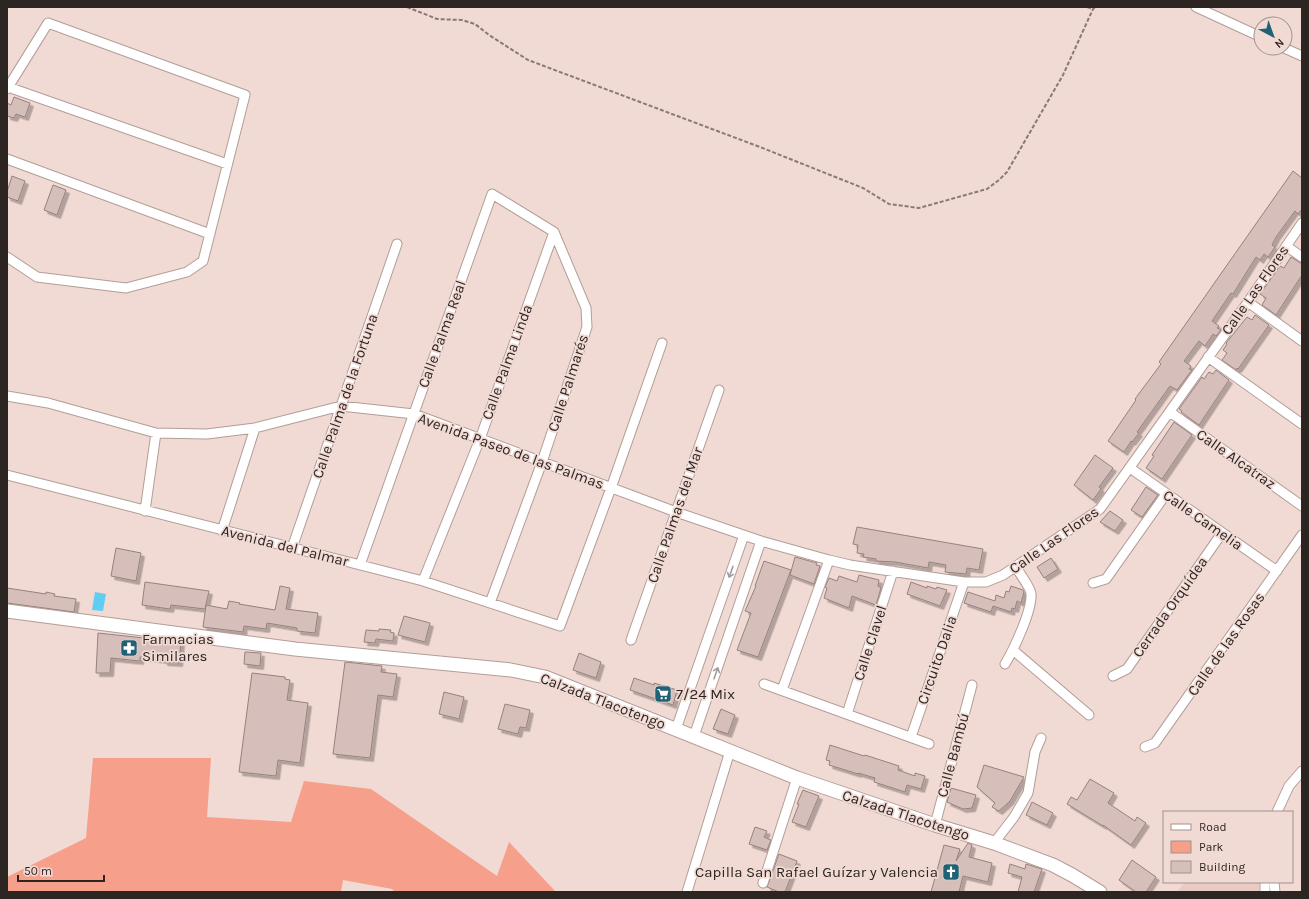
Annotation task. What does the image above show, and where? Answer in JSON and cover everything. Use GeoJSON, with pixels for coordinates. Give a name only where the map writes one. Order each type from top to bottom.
{"type":"FeatureCollection","features":[{"type":"Feature","properties":{"kind":"street"},"geometry":{"type":"LineString","coordinates":[[1196,7],[1253,33]]}},
{"type":"Feature","properties":{"kind":"street"},"geometry":{"type":"LineString","coordinates":[[7,257],[37,277],[126,288],[187,272],[203,261],[210,234],[244,95],[48,23],[8,88],[227,164]]}},
{"type":"Feature","properties":{"kind":"street"},"geometry":{"type":"LineString","coordinates":[[7,159],[210,234]]}},
{"type":"Feature","properties":{"kind":"street","name":"Calle Palma Real"},"geometry":{"type":"LineString","coordinates":[[360,565],[492,194],[554,232]]}},
{"type":"Feature","properties":{"kind":"street","name":"Calle Las Flores"},"geometry":{"type":"LineString","coordinates":[[761,541],[850,565],[964,582],[986,582],[1004,575],[1100,509],[1248,302],[1302,223]]}},
{"type":"Feature","properties":{"kind":"street","name":"Calle Palma Linda"},"geometry":{"type":"LineString","coordinates":[[422,580],[480,439],[554,232]]}},
{"type":"Feature","properties":{"kind":"street","name":"Calle Palmarés"},"geometry":{"type":"LineString","coordinates":[[490,603],[542,462],[587,327],[586,308],[554,232]]}},
{"type":"Feature","properties":{"kind":"street","name":"Calle Palma de la Fortuna"},"geometry":{"type":"LineString","coordinates":[[292,548],[397,244]]}},
{"type":"Feature","properties":{"kind":"street"},"geometry":{"type":"LineString","coordinates":[[1286,246],[1302,257]]}},
{"type":"Feature","properties":{"kind":"street"},"geometry":{"type":"LineString","coordinates":[[1248,302],[1302,341]]}},
{"type":"Feature","properties":{"kind":"street"},"geometry":{"type":"LineString","coordinates":[[611,488],[662,343]]}},
{"type":"Feature","properties":{"kind":"street"},"geometry":{"type":"LineString","coordinates":[[1208,357],[1302,424]]}},
{"type":"Feature","properties":{"kind":"street","name":"Calle Palmas del Mar"},"geometry":{"type":"LineString","coordinates":[[631,640],[719,390]]}},
{"type":"Feature","properties":{"kind":"street","name":"Avenida Paseo de las Palmas"},"geometry":{"type":"LineString","coordinates":[[8,397],[48,403],[156,433],[207,434],[255,428],[341,406],[414,414],[676,512],[761,541]]}},
{"type":"Feature","properties":{"kind":"street","name":"Calle Alcatraz"},"geometry":{"type":"LineString","coordinates":[[1170,412],[1302,506]]}},
{"type":"Feature","properties":{"kind":"street"},"geometry":{"type":"LineString","coordinates":[[222,530],[255,428]]}},
{"type":"Feature","properties":{"kind":"street"},"geometry":{"type":"LineString","coordinates":[[145,511],[156,433]]}},
{"type":"Feature","properties":{"kind":"street","name":"Calle Camelia"},"geometry":{"type":"LineString","coordinates":[[1130,468],[1277,571]]}},
{"type":"Feature","properties":{"kind":"street","name":"Avenida del Palmar"},"geometry":{"type":"LineString","coordinates":[[7,475],[422,580],[560,626],[611,488]]}},
{"type":"Feature","properties":{"kind":"street"},"geometry":{"type":"LineString","coordinates":[[1093,583],[1106,580],[1166,494]]}},
{"type":"Feature","properties":{"kind":"street","name":"Cerrada Orquídea"},"geometry":{"type":"LineString","coordinates":[[1113,676],[1127,669],[1222,533]]}},
{"type":"Feature","properties":{"kind":"street","name":"Calle de las Rosas"},"geometry":{"type":"LineString","coordinates":[[1145,747],[1155,743],[1302,535]]}},
{"type":"Feature","properties":{"kind":"street"},"geometry":{"type":"LineString","coordinates":[[676,729],[744,536]]}},
{"type":"Feature","properties":{"kind":"street"},"geometry":{"type":"LineString","coordinates":[[694,736],[761,541]]}},
{"type":"Feature","properties":{"kind":"street"},"geometry":{"type":"LineString","coordinates":[[782,690],[829,560]]}},
{"type":"Feature","properties":{"kind":"street"},"geometry":{"type":"LineString","coordinates":[[1005,664],[1013,650],[1030,607],[1031,592],[1016,567]]}},
{"type":"Feature","properties":{"kind":"street","name":"Calle Clavel"},"geometry":{"type":"LineString","coordinates":[[846,714],[893,571]]}},
{"type":"Feature","properties":{"kind":"street","name":"Circuito Dalia"},"geometry":{"type":"LineString","coordinates":[[911,737],[964,582]]}},
{"type":"Feature","properties":{"kind":"street","name":"Calzada Tlacotengo"},"geometry":{"type":"LineString","coordinates":[[7,611],[295,649],[511,670],[545,677],[798,778],[935,825],[994,843],[1053,865],[1100,892]]}},
{"type":"Feature","properties":{"kind":"street"},"geometry":{"type":"LineString","coordinates":[[1013,650],[1089,715]]}},
{"type":"Feature","properties":{"kind":"street"},"geometry":{"type":"LineString","coordinates":[[764,684],[929,744]]}},
{"type":"Feature","properties":{"kind":"street","name":"Calle Bambú"},"geometry":{"type":"LineString","coordinates":[[935,825],[972,685]]}},
{"type":"Feature","properties":{"kind":"street"},"geometry":{"type":"LineString","coordinates":[[994,843],[1014,817],[1028,792],[1035,752],[1041,738]]}},
{"type":"Feature","properties":{"kind":"street"},"geometry":{"type":"LineString","coordinates":[[687,892],[730,751]]}},
{"type":"Feature","properties":{"kind":"street"},"geometry":{"type":"LineString","coordinates":[[1277,811],[1289,786],[1302,771]]}},
{"type":"Feature","properties":{"kind":"street"},"geometry":{"type":"LineString","coordinates":[[762,883],[798,778]]}},
{"type":"Feature","properties":{"kind":"path"},"geometry":{"type":"LineString","coordinates":[[407,7],[437,19],[462,20],[475,24],[489,35],[528,60],[863,188],[889,204],[919,208],[987,189],[1000,180],[1007,172],[1063,75],[1092,10],[1096,7]]}},
{"type":"Feature","properties":{"kind":"path"},"geometry":{"type":"LineString","coordinates":[[1087,7],[1092,10]]}},
{"type":"Feature","properties":{"kind":"shaded area"},"geometry":{"type":"Polygon","coordinates":[[[1184,883],[1259,883],[1259,892],[1177,892],[1184,883]]]}},
{"type":"Feature","properties":{"kind":"green space"},"geometry":{"type":"Polygon","coordinates":[[[93,758],[211,758],[207,817],[291,822],[304,781],[371,789],[497,876],[509,842],[556,892],[395,892],[392,889],[343,880],[341,892],[7,892],[7,877],[86,838],[93,758]]]}},
{"type":"Feature","properties":{"kind":"water"},"geometry":{"type":"Polygon","coordinates":[[[95,592],[106,594],[103,611],[92,610],[95,592]]]}},
{"type":"Feature","properties":{"kind":"building"},"geometry":{"type":"Polygon","coordinates":[[[14,97],[30,103],[25,117],[16,114],[14,118],[7,116],[7,103],[11,105],[14,97]]]}},
{"type":"Feature","properties":{"kind":"building"},"geometry":{"type":"Polygon","coordinates":[[[1293,171],[1302,178],[1302,209],[1298,214],[1295,211],[1276,237],[1272,245],[1275,247],[1268,257],[1264,254],[1260,260],[1256,257],[1233,294],[1231,293],[1212,321],[1219,326],[1217,328],[1221,330],[1216,336],[1213,334],[1205,346],[1199,341],[1184,361],[1191,366],[1189,369],[1192,370],[1177,390],[1170,386],[1137,432],[1139,433],[1132,442],[1131,441],[1124,452],[1108,441],[1136,400],[1135,399],[1161,364],[1159,362],[1293,171]]]}},
{"type":"Feature","properties":{"kind":"building"},"geometry":{"type":"Polygon","coordinates":[[[12,176],[25,181],[18,201],[7,197],[12,176]]]}},
{"type":"Feature","properties":{"kind":"building"},"geometry":{"type":"Polygon","coordinates":[[[53,185],[66,190],[57,215],[44,210],[53,185]]]}},
{"type":"Feature","properties":{"kind":"building"},"geometry":{"type":"Polygon","coordinates":[[[1291,257],[1302,264],[1302,275],[1276,315],[1262,305],[1266,298],[1260,294],[1280,266],[1284,268],[1291,257]]]}},
{"type":"Feature","properties":{"kind":"building"},"geometry":{"type":"Polygon","coordinates":[[[1255,315],[1269,325],[1236,370],[1222,360],[1227,353],[1223,350],[1227,344],[1226,343],[1247,317],[1252,320],[1255,315]]]}},
{"type":"Feature","properties":{"kind":"building"},"geometry":{"type":"Polygon","coordinates":[[[1216,370],[1229,380],[1199,425],[1179,409],[1202,377],[1204,379],[1209,372],[1213,374],[1216,370]]]}},
{"type":"Feature","properties":{"kind":"building"},"geometry":{"type":"Polygon","coordinates":[[[1174,422],[1192,435],[1162,479],[1146,468],[1154,456],[1152,455],[1174,422]]]}},
{"type":"Feature","properties":{"kind":"building"},"geometry":{"type":"Polygon","coordinates":[[[1095,455],[1113,468],[1099,487],[1101,489],[1093,500],[1074,485],[1095,455]]]}},
{"type":"Feature","properties":{"kind":"building"},"geometry":{"type":"Polygon","coordinates":[[[1146,487],[1158,495],[1142,517],[1131,510],[1146,487]]]}},
{"type":"Feature","properties":{"kind":"building"},"geometry":{"type":"Polygon","coordinates":[[[1110,511],[1123,520],[1115,531],[1100,522],[1110,511]]]}},
{"type":"Feature","properties":{"kind":"building"},"geometry":{"type":"Polygon","coordinates":[[[857,527],[983,549],[979,570],[967,568],[966,574],[945,572],[946,565],[929,562],[928,568],[895,562],[876,561],[876,559],[863,557],[864,554],[857,553],[858,545],[853,544],[857,527]]]}},
{"type":"Feature","properties":{"kind":"building"},"geometry":{"type":"Polygon","coordinates":[[[116,548],[141,553],[136,581],[111,576],[116,548]]]}},
{"type":"Feature","properties":{"kind":"building"},"geometry":{"type":"Polygon","coordinates":[[[795,557],[817,563],[816,565],[820,566],[814,584],[790,575],[795,557]]]}},
{"type":"Feature","properties":{"kind":"building"},"geometry":{"type":"Polygon","coordinates":[[[1051,558],[1058,569],[1044,578],[1037,567],[1051,558]]]}},
{"type":"Feature","properties":{"kind":"building"},"geometry":{"type":"Polygon","coordinates":[[[764,561],[791,570],[758,657],[737,650],[751,613],[745,611],[756,586],[764,561]]]}},
{"type":"Feature","properties":{"kind":"building"},"geometry":{"type":"Polygon","coordinates":[[[859,575],[879,580],[878,586],[881,588],[876,605],[852,596],[849,608],[824,598],[827,588],[825,587],[829,578],[837,581],[839,576],[857,582],[859,575]]]}},
{"type":"Feature","properties":{"kind":"building"},"geometry":{"type":"Polygon","coordinates":[[[145,582],[209,591],[205,609],[171,605],[170,609],[142,605],[145,582]]]}},
{"type":"Feature","properties":{"kind":"building"},"geometry":{"type":"Polygon","coordinates":[[[911,582],[927,588],[927,586],[947,590],[940,606],[907,594],[911,582]]]}},
{"type":"Feature","properties":{"kind":"building"},"geometry":{"type":"Polygon","coordinates":[[[280,586],[290,588],[286,609],[318,613],[315,633],[297,631],[297,628],[267,623],[266,629],[244,626],[243,632],[203,627],[206,605],[227,609],[229,601],[275,610],[280,586]]]}},
{"type":"Feature","properties":{"kind":"building"},"geometry":{"type":"Polygon","coordinates":[[[1011,586],[1023,590],[1024,592],[1021,603],[1017,601],[1015,609],[1012,608],[1011,612],[993,606],[991,612],[964,603],[968,592],[995,601],[996,595],[1004,598],[1006,591],[1009,592],[1011,586]]]}},
{"type":"Feature","properties":{"kind":"building"},"geometry":{"type":"Polygon","coordinates":[[[7,588],[46,594],[46,592],[55,594],[54,596],[76,599],[74,612],[7,603],[7,588]]]}},
{"type":"Feature","properties":{"kind":"building"},"geometry":{"type":"Polygon","coordinates":[[[404,616],[430,623],[425,642],[398,635],[404,616]]]}},
{"type":"Feature","properties":{"kind":"building"},"geometry":{"type":"Polygon","coordinates":[[[379,629],[391,630],[390,632],[394,633],[393,641],[376,639],[375,643],[364,642],[366,630],[379,631],[379,629]]]}},
{"type":"Feature","properties":{"kind":"building"},"geometry":{"type":"Polygon","coordinates":[[[98,633],[181,642],[179,663],[164,662],[164,660],[140,657],[140,661],[111,658],[110,673],[96,673],[98,633]]]}},
{"type":"Feature","properties":{"kind":"building"},"geometry":{"type":"Polygon","coordinates":[[[245,652],[261,653],[260,666],[244,664],[245,652]]]}},
{"type":"Feature","properties":{"kind":"building"},"geometry":{"type":"Polygon","coordinates":[[[579,653],[601,662],[596,678],[573,670],[579,653]]]}},
{"type":"Feature","properties":{"kind":"building"},"geometry":{"type":"Polygon","coordinates":[[[345,662],[382,666],[381,672],[397,674],[393,697],[378,695],[370,758],[333,754],[345,662]]]}},
{"type":"Feature","properties":{"kind":"building"},"geometry":{"type":"Polygon","coordinates":[[[252,673],[285,677],[285,679],[290,680],[287,700],[308,703],[300,763],[278,760],[276,776],[239,772],[252,673]]]}},
{"type":"Feature","properties":{"kind":"building"},"geometry":{"type":"Polygon","coordinates":[[[634,678],[654,685],[654,683],[677,690],[673,705],[630,690],[634,678]]]}},
{"type":"Feature","properties":{"kind":"building"},"geometry":{"type":"Polygon","coordinates":[[[444,692],[464,697],[459,719],[439,714],[444,692]]]}},
{"type":"Feature","properties":{"kind":"building"},"geometry":{"type":"Polygon","coordinates":[[[505,704],[530,710],[526,728],[520,727],[518,734],[498,729],[505,704]]]}},
{"type":"Feature","properties":{"kind":"building"},"geometry":{"type":"Polygon","coordinates":[[[721,709],[735,715],[728,734],[713,729],[721,709]]]}},
{"type":"Feature","properties":{"kind":"building"},"geometry":{"type":"Polygon","coordinates":[[[830,745],[899,766],[898,770],[915,776],[915,773],[925,776],[921,789],[907,785],[905,792],[874,782],[875,778],[829,765],[830,761],[826,760],[830,745]]]}},
{"type":"Feature","properties":{"kind":"building"},"geometry":{"type":"Polygon","coordinates":[[[984,765],[1024,777],[1010,801],[999,811],[992,807],[995,803],[977,787],[984,765]]]}},
{"type":"Feature","properties":{"kind":"building"},"geometry":{"type":"Polygon","coordinates":[[[1090,779],[1114,793],[1108,803],[1135,821],[1137,817],[1146,823],[1131,845],[1103,825],[1067,804],[1071,797],[1077,800],[1090,779]]]}},
{"type":"Feature","properties":{"kind":"building"},"geometry":{"type":"Polygon","coordinates":[[[951,788],[976,795],[972,808],[963,809],[947,802],[951,788]]]}},
{"type":"Feature","properties":{"kind":"building"},"geometry":{"type":"Polygon","coordinates":[[[803,790],[819,796],[806,827],[792,822],[803,790]]]}},
{"type":"Feature","properties":{"kind":"building"},"geometry":{"type":"Polygon","coordinates":[[[1032,802],[1053,813],[1047,825],[1026,815],[1032,802]]]}},
{"type":"Feature","properties":{"kind":"building"},"geometry":{"type":"Polygon","coordinates":[[[755,827],[767,831],[764,837],[771,840],[767,850],[749,844],[755,827]]]}},
{"type":"Feature","properties":{"kind":"building","name":"Capilla San Rafael Guízar y Valencia"},"geometry":{"type":"Polygon","coordinates":[[[968,843],[972,845],[969,857],[992,863],[988,882],[963,876],[959,892],[931,892],[944,845],[960,849],[956,861],[968,843]]]}},
{"type":"Feature","properties":{"kind":"building"},"geometry":{"type":"Polygon","coordinates":[[[779,854],[797,861],[785,892],[779,892],[767,887],[779,854]]]}},
{"type":"Feature","properties":{"kind":"building"},"geometry":{"type":"Polygon","coordinates":[[[1132,860],[1156,877],[1146,892],[1136,892],[1119,880],[1132,860]]]}},
{"type":"Feature","properties":{"kind":"building"},"geometry":{"type":"Polygon","coordinates":[[[1010,864],[1025,869],[1026,864],[1042,869],[1034,892],[1018,892],[1022,877],[1008,873],[1010,864]]]}},
{"type":"Feature","properties":{"kind":"place","name":"Farmacias Similares"},"geometry":{"type":"Point","coordinates":[129,648]}},
{"type":"Feature","properties":{"kind":"place","name":"7/24 Mix"},"geometry":{"type":"Point","coordinates":[663,694]}},
{"type":"Feature","properties":{"kind":"place","name":"Capilla San Rafael Guízar y Valencia"},"geometry":{"type":"Point","coordinates":[951,872]}}]}
